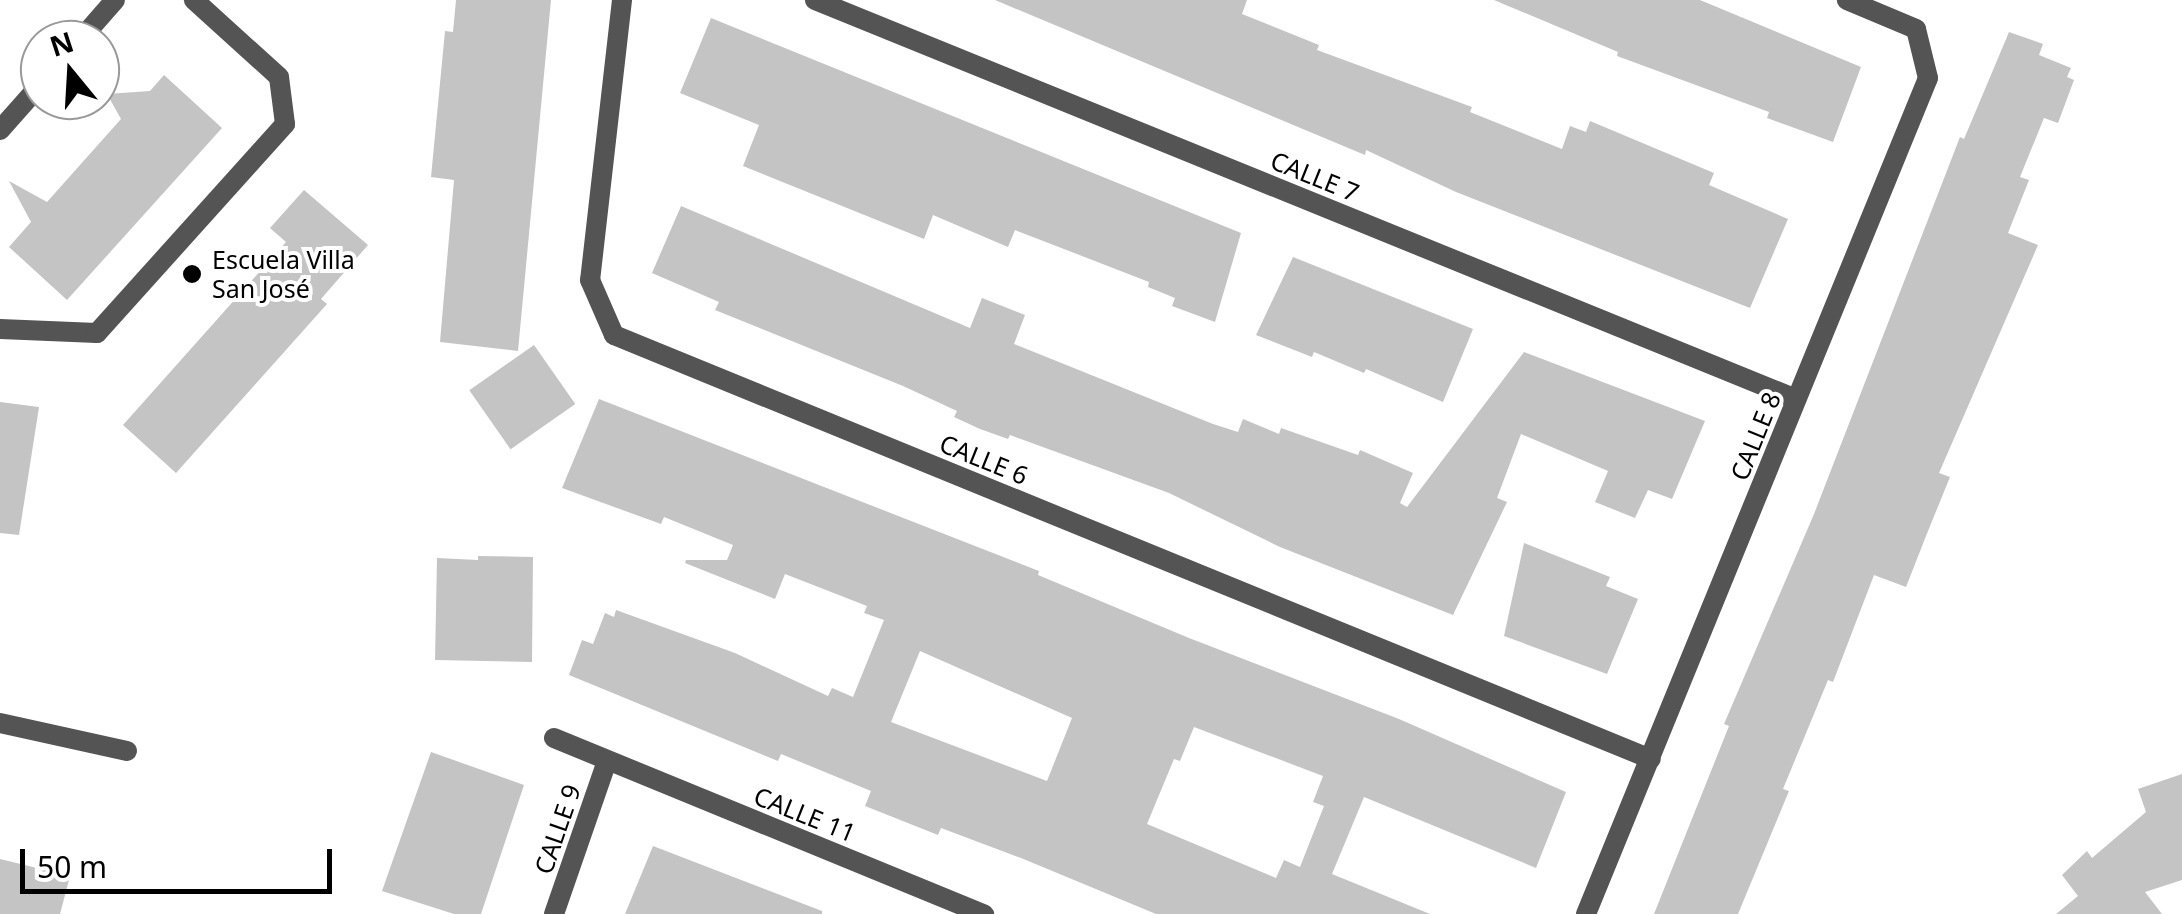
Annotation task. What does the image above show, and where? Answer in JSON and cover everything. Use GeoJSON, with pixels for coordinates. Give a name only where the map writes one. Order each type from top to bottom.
{"type":"FeatureCollection","features":[{"type":"Feature","properties":{"kind":"street"},"geometry":{"type":"LineString","coordinates":[[98,20],[115,0]]}},
{"type":"Feature","properties":{"kind":"street"},"geometry":{"type":"LineString","coordinates":[[0,328],[97,333],[285,124],[279,76],[194,0]]}},
{"type":"Feature","properties":{"kind":"street","name":"CALLE 6"},"geometry":{"type":"LineString","coordinates":[[622,0],[590,280],[614,335],[1650,758]]}},
{"type":"Feature","properties":{"kind":"street","name":"CALLE 7"},"geometry":{"type":"LineString","coordinates":[[815,0],[1796,399]]}},
{"type":"Feature","properties":{"kind":"street","name":"CALLE 8"},"geometry":{"type":"LineString","coordinates":[[1586,914],[1928,78],[1916,29],[1854,3]]}},
{"type":"Feature","properties":{"kind":"street"},"geometry":{"type":"LineString","coordinates":[[0,130],[20,108]]}},
{"type":"Feature","properties":{"kind":"street"},"geometry":{"type":"LineString","coordinates":[[0,723],[127,751]]}},
{"type":"Feature","properties":{"kind":"street","name":"CALLE 11"},"geometry":{"type":"LineString","coordinates":[[554,738],[984,914]]}},
{"type":"Feature","properties":{"kind":"street","name":"CALLE 9"},"geometry":{"type":"LineString","coordinates":[[554,914],[607,761]]}},
{"type":"Feature","properties":{"kind":"building"},"geometry":{"type":"Polygon","coordinates":[[[456,0],[551,0],[518,351],[440,342],[454,180],[431,177],[445,31],[453,32],[456,0]]]}},
{"type":"Feature","properties":{"kind":"building"},"geometry":{"type":"Polygon","coordinates":[[[995,0],[1247,0],[1242,14],[1319,45],[1317,50],[1472,107],[1470,112],[1562,149],[1570,126],[1586,132],[1590,121],[1714,173],[1709,185],[1788,219],[1750,308],[1456,192],[1366,150],[1365,155],[995,0]]]}},
{"type":"Feature","properties":{"kind":"building"},"geometry":{"type":"Polygon","coordinates":[[[1494,0],[1700,0],[1861,67],[1833,142],[1767,118],[1769,112],[1617,56],[1618,52],[1494,0]]]}},
{"type":"Feature","properties":{"kind":"building"},"geometry":{"type":"Polygon","coordinates":[[[711,18],[1241,233],[1215,322],[1172,306],[1175,298],[1148,287],[1149,282],[1015,230],[1008,247],[933,215],[924,239],[743,166],[759,125],[680,93],[711,18]]]}},
{"type":"Feature","properties":{"kind":"building"},"geometry":{"type":"Polygon","coordinates":[[[2009,32],[2043,44],[2039,55],[2071,68],[2067,77],[2074,80],[2058,123],[2044,118],[2020,177],[2029,180],[2008,233],[2038,245],[1939,473],[1950,477],[1906,587],[1874,575],[1833,682],[1828,680],[1783,789],[1789,791],[1738,914],[1654,914],[1729,726],[1724,724],[1814,514],[1960,137],[1964,139],[2009,32]]]}},
{"type":"Feature","properties":{"kind":"building"},"geometry":{"type":"Polygon","coordinates":[[[164,75],[222,128],[67,300],[9,247],[31,222],[9,181],[47,202],[121,119],[120,93],[150,91],[164,75]]]}},
{"type":"Feature","properties":{"kind":"building"},"geometry":{"type":"Polygon","coordinates":[[[304,190],[368,245],[321,299],[327,304],[176,473],[123,425],[286,242],[270,228],[304,190]]]}},
{"type":"Feature","properties":{"kind":"building"},"geometry":{"type":"Polygon","coordinates":[[[681,206],[970,328],[982,298],[1025,315],[1014,344],[1213,424],[1238,432],[1243,419],[1279,434],[1281,428],[1358,455],[1360,450],[1413,473],[1400,503],[1407,507],[1524,352],[1705,421],[1672,499],[1648,490],[1635,518],[1595,502],[1608,471],[1521,434],[1497,498],[1507,502],[1453,615],[1280,547],[1169,493],[1010,435],[1008,439],[980,429],[954,417],[957,411],[903,386],[715,310],[719,302],[652,273],[681,206]]]}},
{"type":"Feature","properties":{"kind":"building"},"geometry":{"type":"Polygon","coordinates":[[[1293,257],[1473,329],[1443,402],[1366,369],[1364,373],[1314,352],[1312,357],[1256,335],[1293,257]]]}},
{"type":"Feature","properties":{"kind":"building"},"geometry":{"type":"Polygon","coordinates":[[[534,345],[575,404],[511,449],[469,390],[534,345]]]}},
{"type":"Feature","properties":{"kind":"building"},"geometry":{"type":"Polygon","coordinates":[[[599,399],[1039,571],[1038,575],[1399,719],[1566,792],[1536,868],[1364,797],[1332,874],[1430,914],[1156,914],[941,828],[938,835],[865,806],[871,791],[781,754],[778,761],[569,675],[582,640],[593,644],[605,613],[614,617],[616,610],[735,653],[828,696],[832,688],[853,697],[884,620],[864,613],[867,606],[785,574],[775,599],[685,563],[727,560],[733,545],[664,517],[661,524],[562,488],[599,399]],[[920,651],[891,722],[1047,781],[1072,718],[920,651]],[[1194,727],[1180,761],[1174,759],[1147,824],[1276,878],[1284,860],[1300,867],[1324,806],[1313,802],[1323,776],[1194,727]]]}},
{"type":"Feature","properties":{"kind":"building"},"geometry":{"type":"Polygon","coordinates":[[[0,402],[39,407],[19,535],[0,533],[0,402]]]}},
{"type":"Feature","properties":{"kind":"building"},"geometry":{"type":"Polygon","coordinates":[[[1524,543],[1610,577],[1606,586],[1638,599],[1607,674],[1504,636],[1524,543]]]}},
{"type":"Feature","properties":{"kind":"building"},"geometry":{"type":"Polygon","coordinates":[[[478,556],[533,557],[532,662],[435,660],[437,558],[478,560],[478,556]]]}},
{"type":"Feature","properties":{"kind":"building"},"geometry":{"type":"Polygon","coordinates":[[[431,752],[524,785],[481,914],[454,914],[382,891],[431,752]]]}},
{"type":"Feature","properties":{"kind":"building"},"geometry":{"type":"Polygon","coordinates":[[[2182,774],[2182,880],[2145,892],[2162,914],[2056,914],[2078,896],[2062,875],[2087,851],[2092,858],[2146,812],[2138,789],[2182,774]]]}},
{"type":"Feature","properties":{"kind":"building"},"geometry":{"type":"Polygon","coordinates":[[[653,846],[822,911],[822,914],[625,914],[653,846]]]}},
{"type":"Feature","properties":{"kind":"building"},"geometry":{"type":"Polygon","coordinates":[[[0,859],[70,876],[60,914],[0,914],[0,859]]]}},
{"type":"Feature","properties":{"kind":"place","name":"Escuela Villa San José"},"geometry":{"type":"Point","coordinates":[192,274]}}]}
